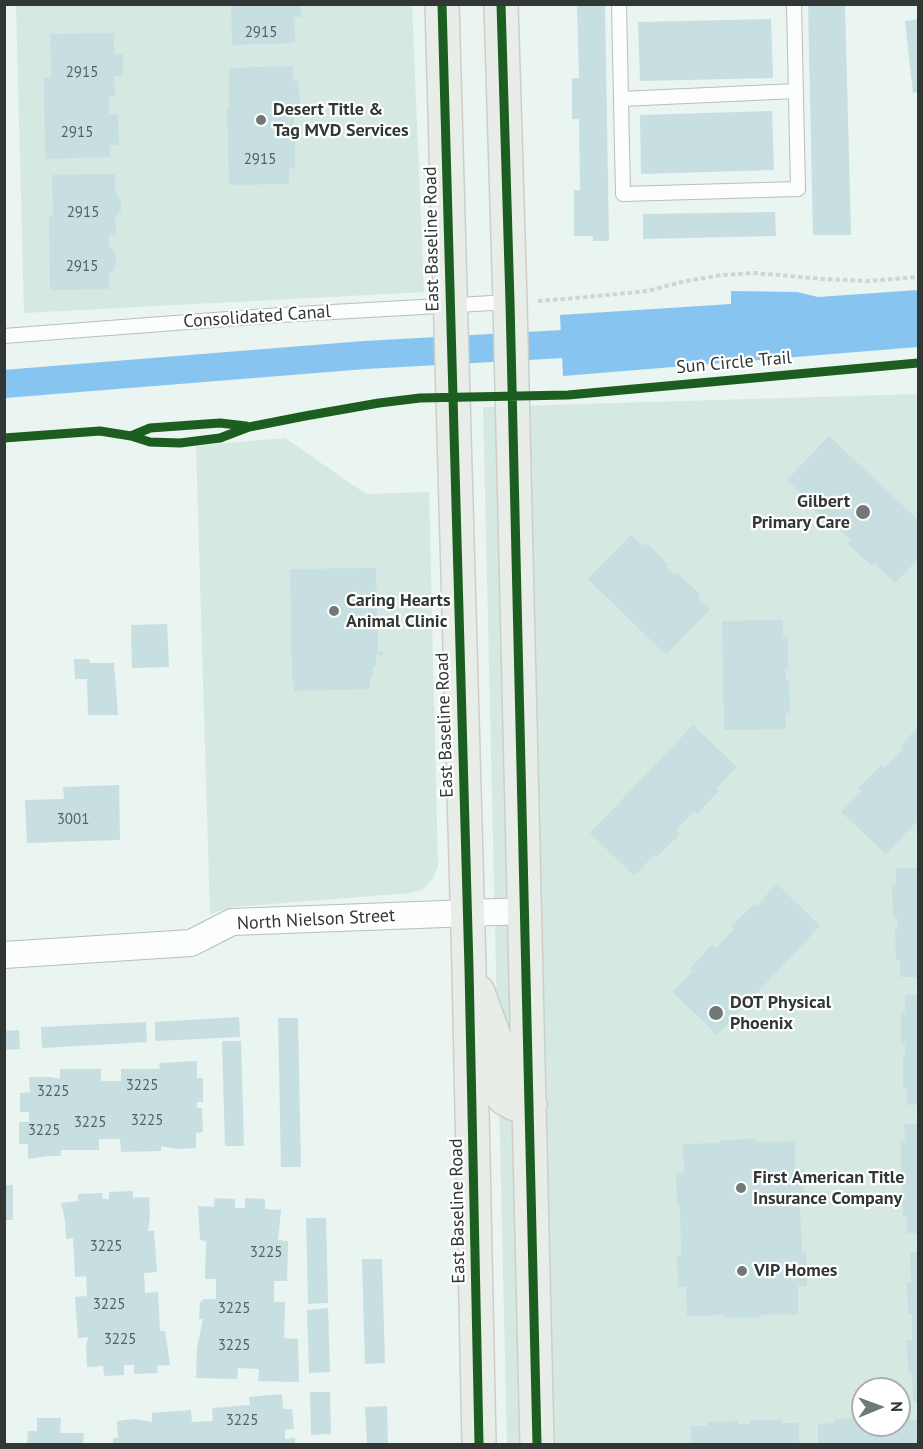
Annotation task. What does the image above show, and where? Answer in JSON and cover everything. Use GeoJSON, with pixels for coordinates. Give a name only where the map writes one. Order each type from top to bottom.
{"type":"FeatureCollection","features":[{"type":"Feature","properties":{"kind":"main road","name":"East Baseline Road"},"geometry":{"type":"LineString","coordinates":[[442,4],[469,968],[479,1444]]}},
{"type":"Feature","properties":{"kind":"main road"},"geometry":{"type":"LineString","coordinates":[[501,4],[537,1444]]}},
{"type":"Feature","properties":{"kind":"main road"},"geometry":{"type":"LineString","coordinates":[[469,968],[495,1039],[497,1089],[504,1098],[515,1104],[530,1104]]}},
{"type":"Feature","properties":{"kind":"street","name":"North Nielson Street"},"geometry":{"type":"LineString","coordinates":[[4,955],[191,943],[232,922],[524,910]]}},
{"type":"Feature","properties":{"kind":"lane"},"geometry":{"type":"LineString","coordinates":[[619,4],[623,194],[798,189],[794,4]]}},
{"type":"Feature","properties":{"kind":"lane"},"geometry":{"type":"LineString","coordinates":[[621,99],[796,91]]}},
{"type":"Feature","properties":{"kind":"lane","name":"Consolidated Canal"},"geometry":{"type":"LineString","coordinates":[[4,336],[280,315],[510,302]]}},
{"type":"Feature","properties":{"kind":"path"},"geometry":{"type":"LineString","coordinates":[[510,302],[647,291],[713,277],[755,273],[868,281],[918,278]]}},
{"type":"Feature","properties":{"kind":"path"},"geometry":{"type":"LineString","coordinates":[[4,438],[100,431],[150,442],[180,443],[220,438],[249,427],[379,403],[420,398]]}},
{"type":"Feature","properties":{"kind":"path"},"geometry":{"type":"LineString","coordinates":[[131,436],[150,428],[220,423],[249,427]]}},
{"type":"Feature","properties":{"kind":"shaded area"},"geometry":{"type":"Polygon","coordinates":[[[16,5],[412,5],[424,292],[24,313],[16,5]]]}},
{"type":"Feature","properties":{"kind":"shaded area"},"geometry":{"type":"Polygon","coordinates":[[[918,394],[918,1444],[507,1444],[483,407],[918,394]]]}},
{"type":"Feature","properties":{"kind":"shaded area"},"geometry":{"type":"Polygon","coordinates":[[[285,438],[366,494],[429,492],[438,867],[433,878],[422,890],[409,893],[233,907],[210,914],[196,446],[285,438]]]}},
{"type":"Feature","properties":{"kind":"water"},"geometry":{"type":"Polygon","coordinates":[[[918,290],[918,347],[563,376],[560,315],[731,304],[731,291],[797,292],[818,297],[918,290]]]}},
{"type":"Feature","properties":{"kind":"building"},"geometry":{"type":"Polygon","coordinates":[[[231,4],[301,4],[301,17],[294,17],[295,43],[232,45],[231,4]]]}},
{"type":"Feature","properties":{"kind":"building"},"geometry":{"type":"Polygon","coordinates":[[[577,4],[605,4],[609,241],[593,241],[593,236],[574,236],[574,190],[580,190],[579,119],[572,119],[572,78],[579,78],[577,4]]]}},
{"type":"Feature","properties":{"kind":"building"},"geometry":{"type":"Polygon","coordinates":[[[808,4],[845,4],[851,235],[813,235],[808,4]]]}},
{"type":"Feature","properties":{"kind":"building"},"geometry":{"type":"Polygon","coordinates":[[[771,19],[773,78],[640,81],[638,22],[771,19]]]}},
{"type":"Feature","properties":{"kind":"building"},"geometry":{"type":"Polygon","coordinates":[[[918,19],[918,92],[913,93],[905,21],[918,19]]]}},
{"type":"Feature","properties":{"kind":"building"},"geometry":{"type":"Polygon","coordinates":[[[114,33],[114,54],[123,54],[123,76],[114,76],[115,96],[109,96],[109,114],[118,114],[119,145],[110,145],[110,157],[45,159],[44,78],[51,77],[50,34],[114,33]]]}},
{"type":"Feature","properties":{"kind":"building","name":"Desert Title & Tag MVD Services"},"geometry":{"type":"Polygon","coordinates":[[[293,66],[293,81],[299,81],[300,112],[294,112],[294,129],[289,129],[289,138],[295,138],[295,168],[289,169],[289,184],[229,185],[227,108],[229,108],[229,68],[293,66]]]}},
{"type":"Feature","properties":{"kind":"building"},"geometry":{"type":"Polygon","coordinates":[[[772,111],[774,170],[641,174],[640,115],[772,111]]]}},
{"type":"Feature","properties":{"kind":"building"},"geometry":{"type":"Polygon","coordinates":[[[115,174],[115,192],[121,201],[121,211],[115,218],[116,235],[109,235],[109,247],[117,258],[114,271],[109,273],[109,289],[50,290],[49,216],[53,216],[52,175],[115,174]]]}},
{"type":"Feature","properties":{"kind":"building"},"geometry":{"type":"Polygon","coordinates":[[[775,212],[776,236],[643,239],[643,214],[775,212]]]}},
{"type":"Feature","properties":{"kind":"building","name":"Gilbert Primary Care"},"geometry":{"type":"Polygon","coordinates":[[[829,436],[918,520],[918,559],[895,583],[874,563],[872,566],[848,544],[851,540],[832,522],[830,525],[787,480],[829,436]]]}},
{"type":"Feature","properties":{"kind":"building"},"geometry":{"type":"Polygon","coordinates":[[[631,535],[643,546],[646,543],[669,565],[666,567],[675,576],[677,573],[701,595],[698,598],[710,609],[666,655],[588,579],[631,535]]]}},
{"type":"Feature","properties":{"kind":"building","name":"Caring Hearts Animal Clinic"},"geometry":{"type":"Polygon","coordinates":[[[376,568],[378,652],[383,652],[383,655],[376,655],[373,678],[370,678],[370,689],[294,691],[290,569],[376,568]]]}},
{"type":"Feature","properties":{"kind":"building"},"geometry":{"type":"Polygon","coordinates":[[[783,620],[783,637],[788,637],[788,669],[785,669],[786,680],[789,680],[790,713],[786,713],[786,729],[724,730],[722,621],[783,620]]]}},
{"type":"Feature","properties":{"kind":"building"},"geometry":{"type":"Polygon","coordinates":[[[167,624],[169,667],[132,668],[131,625],[167,624]]]}},
{"type":"Feature","properties":{"kind":"building"},"geometry":{"type":"Polygon","coordinates":[[[74,659],[89,659],[90,663],[114,663],[118,715],[88,715],[87,679],[75,679],[74,659]]]}},
{"type":"Feature","properties":{"kind":"building"},"geometry":{"type":"Polygon","coordinates":[[[693,725],[737,767],[716,789],[719,791],[697,814],[694,811],[676,830],[680,834],[657,857],[654,855],[634,876],[590,833],[693,725]]]}},
{"type":"Feature","properties":{"kind":"building"},"geometry":{"type":"Polygon","coordinates":[[[918,727],[918,820],[886,854],[841,812],[862,791],[858,788],[881,765],[885,768],[903,749],[900,746],[918,727]]]}},
{"type":"Feature","properties":{"kind":"building"},"geometry":{"type":"Polygon","coordinates":[[[119,785],[120,840],[27,843],[25,800],[64,799],[63,787],[119,785]]]}},
{"type":"Feature","properties":{"kind":"building"},"geometry":{"type":"Polygon","coordinates":[[[896,868],[918,868],[918,977],[900,977],[900,960],[896,961],[895,929],[898,929],[897,917],[893,917],[892,885],[896,885],[896,868]]]}},
{"type":"Feature","properties":{"kind":"building"},"geometry":{"type":"Polygon","coordinates":[[[777,884],[820,926],[717,1035],[673,992],[693,971],[690,968],[712,945],[716,948],[734,929],[731,926],[754,904],[756,906],[777,884]]]}},
{"type":"Feature","properties":{"kind":"building"},"geometry":{"type":"Polygon","coordinates":[[[905,995],[918,995],[918,1104],[907,1105],[907,1088],[903,1088],[905,1044],[901,1044],[901,1012],[905,1012],[905,995]]]}},
{"type":"Feature","properties":{"kind":"building"},"geometry":{"type":"Polygon","coordinates":[[[239,1017],[240,1037],[155,1041],[155,1022],[239,1017]]]}},
{"type":"Feature","properties":{"kind":"building"},"geometry":{"type":"Polygon","coordinates":[[[278,1018],[298,1018],[301,1167],[281,1167],[278,1018]]]}},
{"type":"Feature","properties":{"kind":"building"},"geometry":{"type":"Polygon","coordinates":[[[146,1022],[147,1042],[42,1048],[41,1027],[146,1022]]]}},
{"type":"Feature","properties":{"kind":"building"},"geometry":{"type":"Polygon","coordinates":[[[19,1030],[20,1049],[4,1050],[4,1031],[19,1030]]]}},
{"type":"Feature","properties":{"kind":"building"},"geometry":{"type":"Polygon","coordinates":[[[222,1041],[241,1041],[244,1146],[225,1146],[222,1041]]]}},
{"type":"Feature","properties":{"kind":"building"},"geometry":{"type":"Polygon","coordinates":[[[197,1061],[197,1078],[203,1078],[203,1102],[197,1102],[197,1108],[202,1108],[203,1132],[196,1133],[196,1148],[177,1149],[161,1146],[161,1151],[121,1152],[120,1139],[99,1139],[99,1150],[61,1150],[61,1156],[28,1159],[28,1144],[19,1144],[19,1122],[29,1122],[29,1112],[20,1112],[20,1093],[30,1092],[29,1077],[60,1079],[60,1069],[101,1069],[101,1081],[121,1081],[121,1069],[160,1069],[159,1063],[197,1061]]]}},
{"type":"Feature","properties":{"kind":"building"},"geometry":{"type":"Polygon","coordinates":[[[904,1124],[918,1124],[918,1233],[907,1233],[907,1216],[903,1216],[902,1185],[905,1185],[905,1173],[901,1173],[901,1141],[905,1141],[904,1124]]]}},
{"type":"Feature","properties":{"kind":"building"},"geometry":{"type":"Polygon","coordinates":[[[757,1139],[757,1142],[795,1141],[795,1170],[804,1169],[805,1204],[800,1204],[802,1252],[806,1252],[807,1286],[798,1286],[798,1314],[725,1318],[725,1315],[687,1316],[686,1287],[678,1287],[677,1255],[681,1255],[680,1205],[677,1205],[676,1173],[684,1173],[683,1144],[757,1139]]]}},
{"type":"Feature","properties":{"kind":"building"},"geometry":{"type":"Polygon","coordinates":[[[4,1185],[13,1185],[13,1220],[4,1220],[4,1185]]]}},
{"type":"Feature","properties":{"kind":"building"},"geometry":{"type":"Polygon","coordinates":[[[133,1191],[133,1198],[149,1197],[148,1231],[154,1231],[157,1272],[144,1273],[145,1293],[158,1292],[160,1331],[165,1331],[170,1365],[157,1366],[158,1373],[134,1374],[134,1365],[124,1365],[124,1375],[104,1376],[103,1366],[87,1367],[88,1337],[78,1338],[75,1297],[87,1296],[86,1276],[75,1277],[73,1238],[66,1239],[61,1203],[78,1201],[78,1194],[102,1193],[103,1199],[109,1199],[109,1192],[133,1191]]]}},
{"type":"Feature","properties":{"kind":"building"},"geometry":{"type":"Polygon","coordinates":[[[215,1198],[235,1199],[235,1208],[245,1208],[245,1198],[265,1199],[265,1209],[281,1210],[278,1240],[288,1241],[287,1281],[274,1281],[274,1302],[285,1302],[284,1338],[298,1339],[299,1382],[258,1381],[259,1369],[238,1368],[237,1379],[196,1378],[197,1348],[203,1319],[199,1319],[200,1303],[204,1299],[216,1299],[216,1279],[205,1279],[206,1241],[200,1240],[198,1206],[214,1207],[215,1198]]]}},
{"type":"Feature","properties":{"kind":"building"},"geometry":{"type":"Polygon","coordinates":[[[306,1218],[326,1218],[328,1303],[308,1304],[306,1218]]]}},
{"type":"Feature","properties":{"kind":"building"},"geometry":{"type":"Polygon","coordinates":[[[910,1252],[918,1252],[918,1402],[913,1402],[912,1373],[908,1373],[907,1340],[912,1340],[912,1314],[908,1314],[907,1282],[911,1282],[910,1252]]]}},
{"type":"Feature","properties":{"kind":"building"},"geometry":{"type":"Polygon","coordinates":[[[362,1259],[382,1259],[385,1363],[365,1364],[362,1259]]]}},
{"type":"Feature","properties":{"kind":"building"},"geometry":{"type":"Polygon","coordinates":[[[328,1308],[330,1372],[309,1373],[307,1310],[328,1308]]]}},
{"type":"Feature","properties":{"kind":"building"},"geometry":{"type":"Polygon","coordinates":[[[310,1392],[330,1392],[331,1434],[311,1435],[310,1392]]]}},
{"type":"Feature","properties":{"kind":"building"},"geometry":{"type":"Polygon","coordinates":[[[282,1394],[283,1409],[292,1409],[294,1429],[285,1430],[285,1439],[295,1438],[295,1444],[113,1444],[113,1438],[118,1438],[117,1421],[135,1419],[152,1422],[152,1413],[191,1410],[192,1422],[213,1421],[212,1408],[250,1405],[249,1397],[282,1394]]]}},
{"type":"Feature","properties":{"kind":"building"},"geometry":{"type":"Polygon","coordinates":[[[387,1406],[388,1444],[367,1444],[365,1407],[387,1406]]]}},
{"type":"Feature","properties":{"kind":"building"},"geometry":{"type":"Polygon","coordinates":[[[37,1418],[61,1418],[60,1433],[84,1433],[83,1444],[27,1444],[28,1431],[37,1431],[37,1418]]]}},
{"type":"Feature","properties":{"kind":"building"},"geometry":{"type":"Polygon","coordinates":[[[851,1418],[851,1437],[911,1437],[911,1420],[918,1420],[918,1444],[818,1444],[818,1424],[835,1423],[835,1419],[851,1418]]]}},
{"type":"Feature","properties":{"kind":"building"},"geometry":{"type":"Polygon","coordinates":[[[750,1420],[782,1420],[782,1423],[799,1423],[799,1444],[691,1444],[690,1426],[707,1426],[707,1422],[738,1421],[738,1424],[750,1424],[750,1420]]]}},
{"type":"Feature","properties":{"kind":"waterway"},"geometry":{"type":"LineString","coordinates":[[4,384],[365,355],[599,342]]}},
{"type":"Feature","properties":{"kind":"cycle path"},"geometry":{"type":"LineString","coordinates":[[442,4],[469,968],[479,1444]]}},
{"type":"Feature","properties":{"kind":"cycle path"},"geometry":{"type":"LineString","coordinates":[[501,4],[537,1444]]}},
{"type":"Feature","properties":{"kind":"cycle path","name":"Sun Circle Trail"},"geometry":{"type":"LineString","coordinates":[[4,438],[100,431],[150,442],[180,443],[220,438],[249,427],[305,416],[420,398],[568,395],[918,363]]}},
{"type":"Feature","properties":{"kind":"cycle path"},"geometry":{"type":"LineString","coordinates":[[131,436],[150,428],[220,423],[246,426]]}},
{"type":"Feature","properties":{"kind":"place","name":"Desert Title & Tag MVD Services"},"geometry":{"type":"Point","coordinates":[261,120]}},
{"type":"Feature","properties":{"kind":"place","name":"Gilbert Primary Care"},"geometry":{"type":"Point","coordinates":[863,512]}},
{"type":"Feature","properties":{"kind":"place","name":"Caring Hearts Animal Clinic"},"geometry":{"type":"Point","coordinates":[334,611]}},
{"type":"Feature","properties":{"kind":"place","name":"DOT Physical Phoenix"},"geometry":{"type":"Point","coordinates":[716,1013]}},
{"type":"Feature","properties":{"kind":"place","name":"First American Title Insurance Company"},"geometry":{"type":"Point","coordinates":[741,1188]}},
{"type":"Feature","properties":{"kind":"place","name":"VIP Homes"},"geometry":{"type":"Point","coordinates":[742,1271]}}]}
